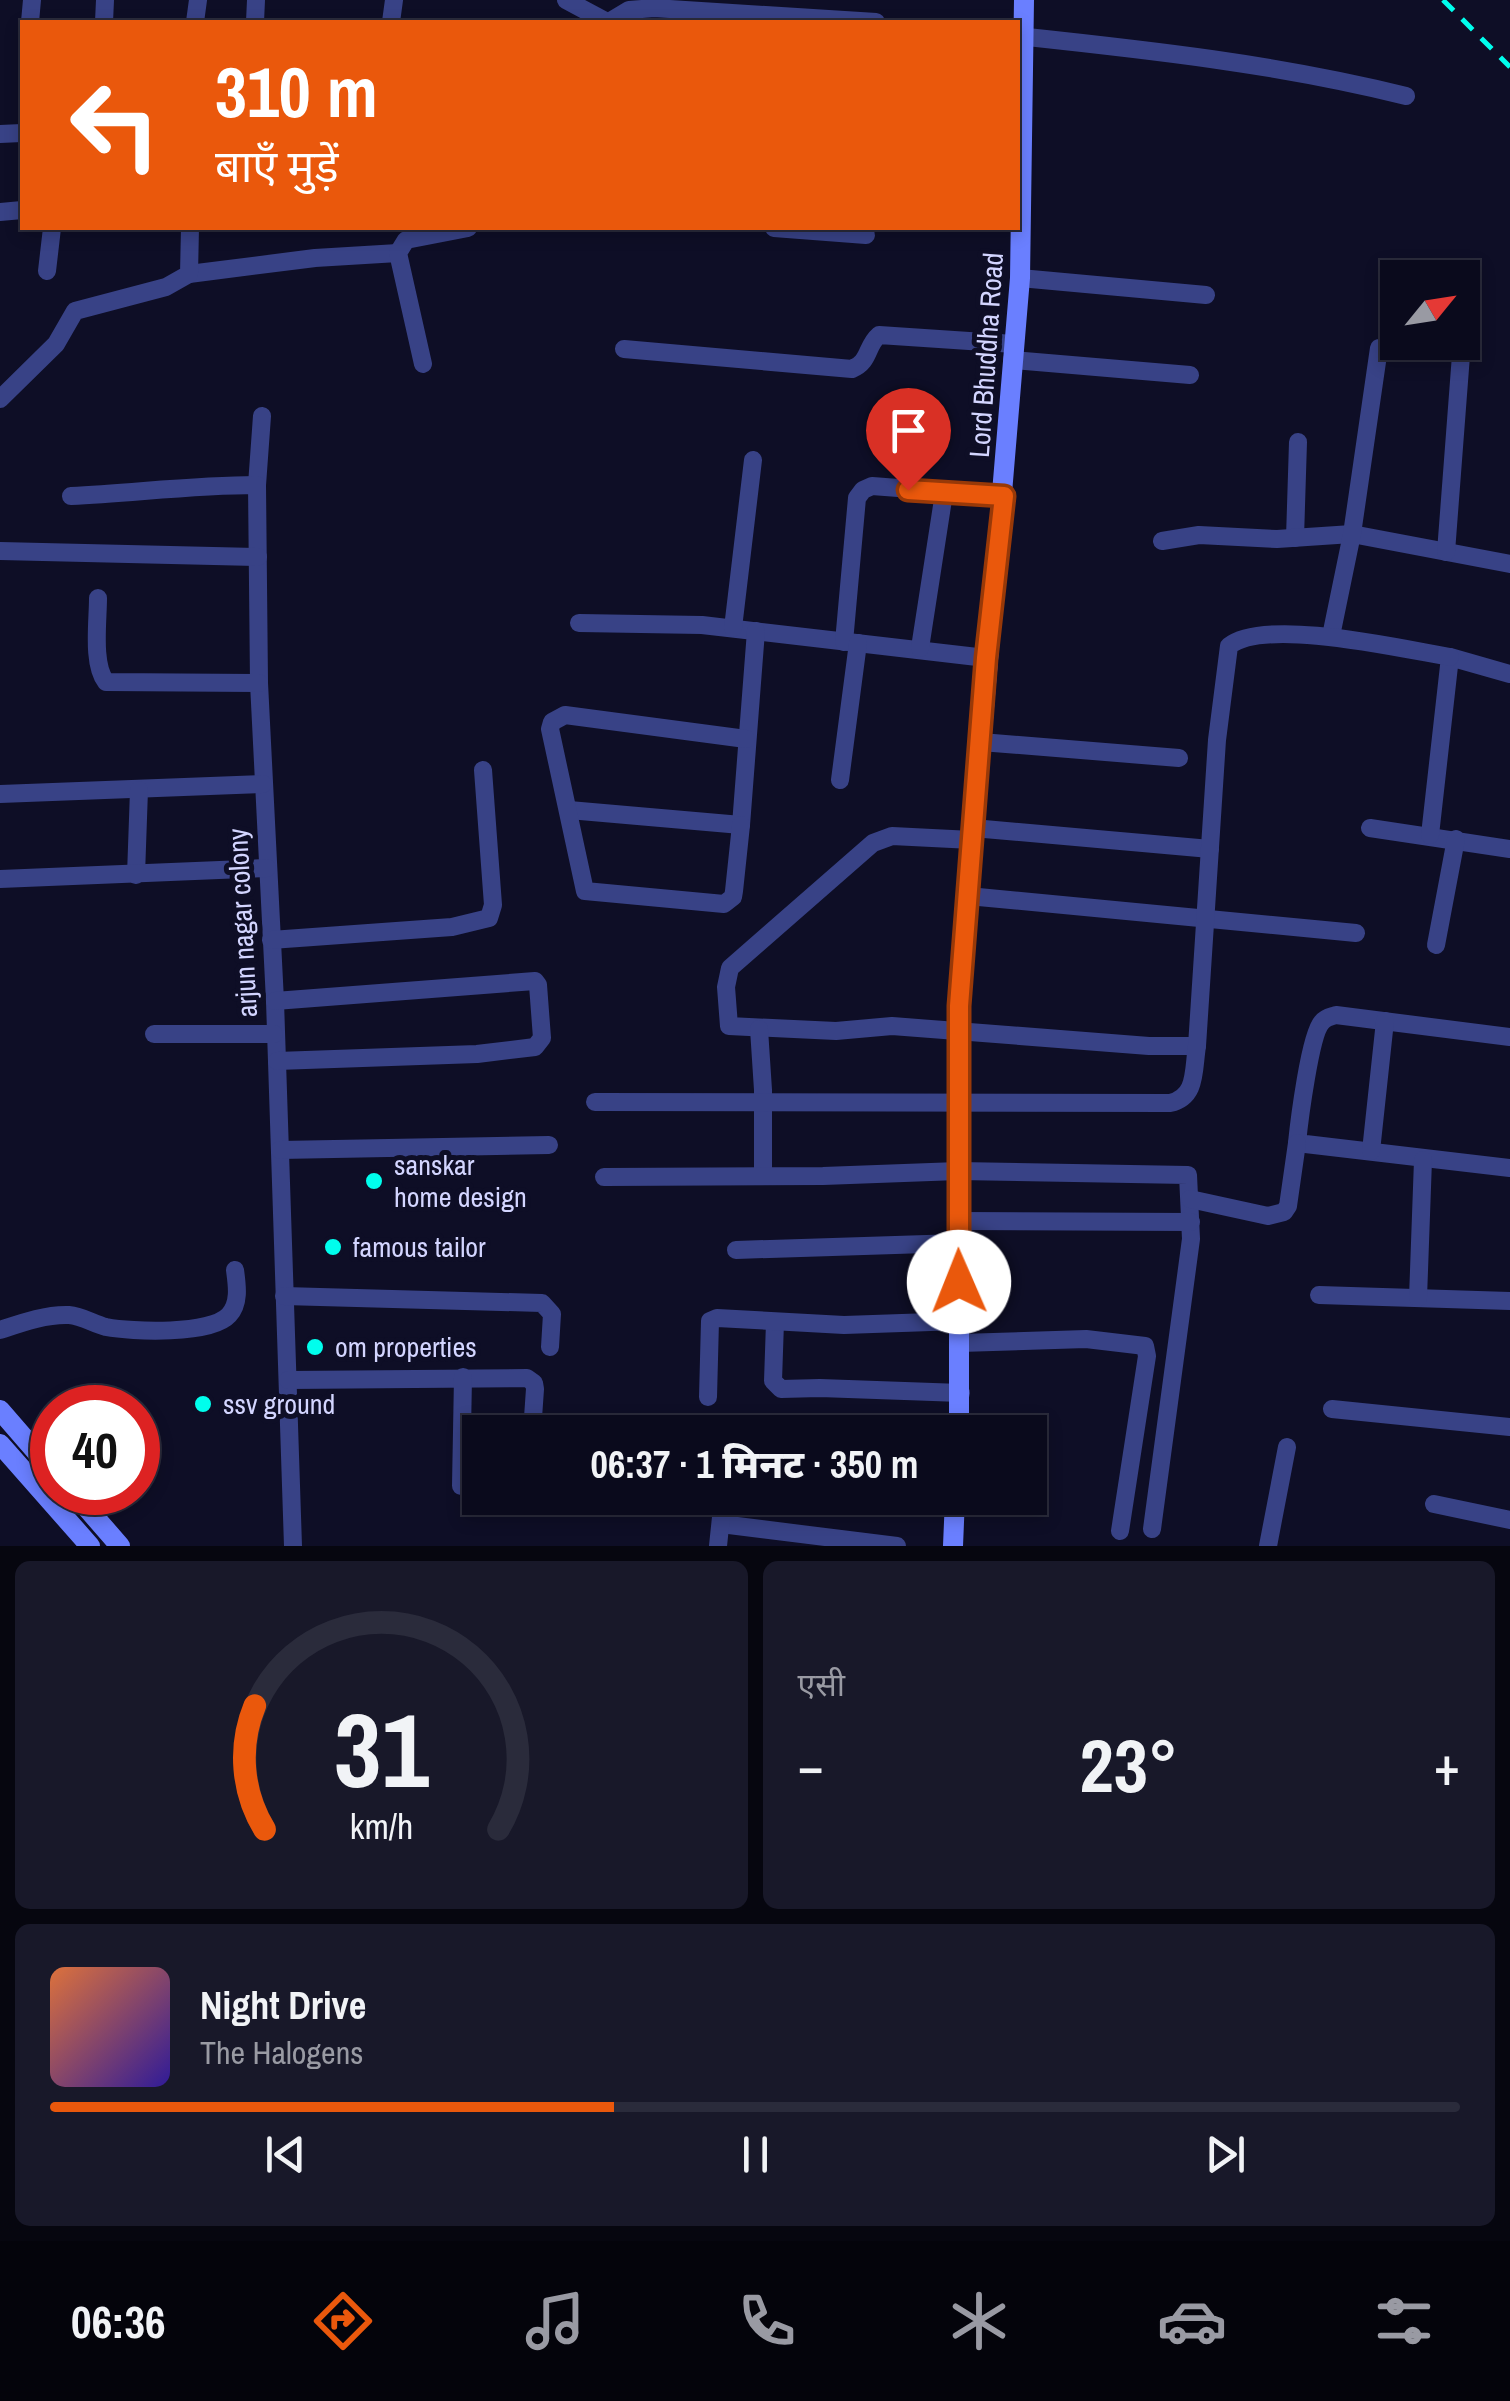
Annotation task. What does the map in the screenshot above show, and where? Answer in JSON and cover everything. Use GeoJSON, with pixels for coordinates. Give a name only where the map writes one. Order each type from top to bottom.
{"type":"FeatureCollection","features":[{"type":"Feature","properties":{"kind":"street"},"geometry":{"type":"LineString","coordinates":[[566,0],[604,20]]}},
{"type":"Feature","properties":{"kind":"street","name":"Lord Bhuddha Road"},"geometry":{"type":"LineString","coordinates":[[960,1415],[959,1031],[986,658],[1004,496],[1020,278],[1024,0]]}},
{"type":"Feature","properties":{"kind":"street"},"geometry":{"type":"LineString","coordinates":[[612,20],[629,10],[654,8],[838,10],[870,20]]}},
{"type":"Feature","properties":{"kind":"street"},"geometry":{"type":"LineString","coordinates":[[1021,36],[1226,59],[1406,96]]}},
{"type":"Feature","properties":{"kind":"street"},"geometry":{"type":"LineString","coordinates":[[47,270],[52,230]]}},
{"type":"Feature","properties":{"kind":"street"},"geometry":{"type":"LineString","coordinates":[[190,230],[190,274]]}},
{"type":"Feature","properties":{"kind":"street"},"geometry":{"type":"LineString","coordinates":[[422,364],[398,253],[406,240],[458,230]]}},
{"type":"Feature","properties":{"kind":"street"},"geometry":{"type":"LineString","coordinates":[[800,230],[866,235]]}},
{"type":"Feature","properties":{"kind":"street"},"geometry":{"type":"LineString","coordinates":[[0,400],[56,344],[75,310],[166,288],[190,274],[315,258],[398,253]]}},
{"type":"Feature","properties":{"kind":"street"},"geometry":{"type":"LineString","coordinates":[[1020,278],[1206,295]]}},
{"type":"Feature","properties":{"kind":"street"},"geometry":{"type":"LineString","coordinates":[[624,349],[852,369],[866,360],[871,341],[879,335],[1190,375]]}},
{"type":"Feature","properties":{"kind":"street"},"geometry":{"type":"LineString","coordinates":[[1330,636],[1352,534],[1379,348]]}},
{"type":"Feature","properties":{"kind":"street"},"geometry":{"type":"LineString","coordinates":[[1446,552],[1461,360]]}},
{"type":"Feature","properties":{"kind":"street","name":"arjun nagar colony"},"geometry":{"type":"LineString","coordinates":[[262,416],[258,484],[260,683],[294,1546]]}},
{"type":"Feature","properties":{"kind":"street"},"geometry":{"type":"LineString","coordinates":[[1295,538],[1298,442]]}},
{"type":"Feature","properties":{"kind":"street"},"geometry":{"type":"LineString","coordinates":[[733,628],[753,460]]}},
{"type":"Feature","properties":{"kind":"street"},"geometry":{"type":"LineString","coordinates":[[71,496],[258,484]]}},
{"type":"Feature","properties":{"kind":"street"},"geometry":{"type":"LineString","coordinates":[[840,780],[859,493],[872,486],[1004,496]]}},
{"type":"Feature","properties":{"kind":"street"},"geometry":{"type":"LineString","coordinates":[[920,648],[944,493]]}},
{"type":"Feature","properties":{"kind":"street"},"geometry":{"type":"LineString","coordinates":[[1162,541],[1199,535],[1295,538],[1352,534],[1510,564]]}},
{"type":"Feature","properties":{"kind":"street"},"geometry":{"type":"LineString","coordinates":[[0,551],[258,557]]}},
{"type":"Feature","properties":{"kind":"street"},"geometry":{"type":"LineString","coordinates":[[98,598],[99,665],[106,682],[260,683]]}},
{"type":"Feature","properties":{"kind":"street"},"geometry":{"type":"LineString","coordinates":[[579,623],[672,623],[733,628],[986,658]]}},
{"type":"Feature","properties":{"kind":"street"},"geometry":{"type":"LineString","coordinates":[[746,738],[572,716],[557,718],[550,728],[586,892],[720,904],[732,897],[756,632]]}},
{"type":"Feature","properties":{"kind":"street"},"geometry":{"type":"LineString","coordinates":[[595,1102],[1183,1100],[1190,1091],[1196,1046],[1217,740],[1229,646],[1247,636],[1330,636],[1450,657],[1510,674]]}},
{"type":"Feature","properties":{"kind":"street"},"geometry":{"type":"LineString","coordinates":[[1430,836],[1450,657]]}},
{"type":"Feature","properties":{"kind":"street"},"geometry":{"type":"LineString","coordinates":[[981,742],[1179,758]]}},
{"type":"Feature","properties":{"kind":"street"},"geometry":{"type":"LineString","coordinates":[[270,940],[452,928],[489,918],[492,904],[483,770]]}},
{"type":"Feature","properties":{"kind":"street"},"geometry":{"type":"LineString","coordinates":[[0,794],[264,784]]}},
{"type":"Feature","properties":{"kind":"street"},"geometry":{"type":"LineString","coordinates":[[136,875],[139,790]]}},
{"type":"Feature","properties":{"kind":"street"},"geometry":{"type":"LineString","coordinates":[[569,810],[741,825]]}},
{"type":"Feature","properties":{"kind":"street"},"geometry":{"type":"LineString","coordinates":[[1370,828],[1510,849]]}},
{"type":"Feature","properties":{"kind":"street"},"geometry":{"type":"LineString","coordinates":[[1196,1046],[1149,1046],[892,1026],[836,1031],[728,1026],[726,976],[738,960],[831,877],[880,839],[972,834],[1210,849]]}},
{"type":"Feature","properties":{"kind":"street"},"geometry":{"type":"LineString","coordinates":[[1436,945],[1456,839]]}},
{"type":"Feature","properties":{"kind":"street"},"geometry":{"type":"LineString","coordinates":[[0,879],[267,868]]}},
{"type":"Feature","properties":{"kind":"street"},"geometry":{"type":"LineString","coordinates":[[968,896],[1356,933]]}},
{"type":"Feature","properties":{"kind":"street"},"geometry":{"type":"LineString","coordinates":[[275,1001],[535,981],[542,1038],[535,1047],[476,1054],[277,1060]]}},
{"type":"Feature","properties":{"kind":"street"},"geometry":{"type":"LineString","coordinates":[[1190,1199],[1268,1216],[1284,1212],[1318,1026],[1325,1018],[1336,1015],[1510,1037]]}},
{"type":"Feature","properties":{"kind":"street"},"geometry":{"type":"LineString","coordinates":[[1372,1151],[1384,1020]]}},
{"type":"Feature","properties":{"kind":"street"},"geometry":{"type":"LineString","coordinates":[[760,1028],[762,1176]]}},
{"type":"Feature","properties":{"kind":"street"},"geometry":{"type":"LineString","coordinates":[[154,1034],[274,1034]]}},
{"type":"Feature","properties":{"kind":"street"},"geometry":{"type":"LineString","coordinates":[[1297,1143],[1510,1168]]}},
{"type":"Feature","properties":{"kind":"street"},"geometry":{"type":"LineString","coordinates":[[280,1150],[548,1144]]}},
{"type":"Feature","properties":{"kind":"street"},"geometry":{"type":"LineString","coordinates":[[1418,1298],[1422,1160]]}},
{"type":"Feature","properties":{"kind":"street"},"geometry":{"type":"LineString","coordinates":[[604,1176],[958,1172],[1188,1175],[1191,1222],[1152,1529]]}},
{"type":"Feature","properties":{"kind":"street"},"geometry":{"type":"LineString","coordinates":[[958,1221],[1191,1222]]}},
{"type":"Feature","properties":{"kind":"street"},"geometry":{"type":"LineString","coordinates":[[736,1250],[958,1244]]}},
{"type":"Feature","properties":{"kind":"street"},"geometry":{"type":"LineString","coordinates":[[0,1330],[38,1319],[69,1316],[120,1329],[212,1326],[228,1316],[235,1304],[236,1270]]}},
{"type":"Feature","properties":{"kind":"street"},"geometry":{"type":"LineString","coordinates":[[1319,1295],[1510,1301]]}},
{"type":"Feature","properties":{"kind":"street"},"geometry":{"type":"LineString","coordinates":[[284,1296],[542,1303],[552,1314],[550,1347]]}},
{"type":"Feature","properties":{"kind":"street"},"geometry":{"type":"LineString","coordinates":[[708,1397],[710,1321],[728,1317],[844,1325],[960,1321]]}},
{"type":"Feature","properties":{"kind":"street"},"geometry":{"type":"LineString","coordinates":[[774,1322],[772,1381],[780,1390],[961,1393]]}},
{"type":"Feature","properties":{"kind":"street"},"geometry":{"type":"LineString","coordinates":[[960,1343],[1086,1339],[1143,1346],[1148,1356],[1120,1530]]}},
{"type":"Feature","properties":{"kind":"street"},"geometry":{"type":"LineString","coordinates":[[1148,1356],[1176,1352]]}},
{"type":"Feature","properties":{"kind":"street"},"geometry":{"type":"LineString","coordinates":[[461,1486],[463,1377]]}},
{"type":"Feature","properties":{"kind":"street"},"geometry":{"type":"LineString","coordinates":[[288,1380],[531,1380],[535,1389],[533,1415]]}},
{"type":"Feature","properties":{"kind":"street"},"geometry":{"type":"LineString","coordinates":[[1332,1409],[1510,1428]]}},
{"type":"Feature","properties":{"kind":"street"},"geometry":{"type":"LineString","coordinates":[[0,1410],[30,1445]]}},
{"type":"Feature","properties":{"kind":"street"},"geometry":{"type":"LineString","coordinates":[[0,1444],[90,1546]]}},
{"type":"Feature","properties":{"kind":"street"},"geometry":{"type":"LineString","coordinates":[[1268,1546],[1288,1447]]}},
{"type":"Feature","properties":{"kind":"street"},"geometry":{"type":"LineString","coordinates":[[1434,1504],[1510,1520]]}},
{"type":"Feature","properties":{"kind":"street"},"geometry":{"type":"LineString","coordinates":[[92,1515],[120,1546]]}},
{"type":"Feature","properties":{"kind":"street"},"geometry":{"type":"LineString","coordinates":[[718,1546],[722,1515]]}},
{"type":"Feature","properties":{"kind":"street"},"geometry":{"type":"LineString","coordinates":[[952,1546],[954,1515]]}},
{"type":"Feature","properties":{"kind":"street"},"geometry":{"type":"LineString","coordinates":[[721,1524],[897,1546]]}},
{"type":"Feature","properties":{"kind":"railway"},"geometry":{"type":"LineString","coordinates":[[1443,0],[1510,67]]}},
{"type":"Feature","properties":{"kind":"place","name":"sanskar home design"},"geometry":{"type":"Point","coordinates":[374,1181]}},
{"type":"Feature","properties":{"kind":"place","name":"famous tailor"},"geometry":{"type":"Point","coordinates":[333,1247]}},
{"type":"Feature","properties":{"kind":"place","name":"om properties"},"geometry":{"type":"Point","coordinates":[315,1347]}},
{"type":"Feature","properties":{"kind":"place","name":"ssv ground"},"geometry":{"type":"Point","coordinates":[203,1404]}},
{"type":"Feature","properties":{"kind":"route"},"geometry":{"type":"LineString","coordinates":[[908,490],[1004,496],[986,658],[959,1006],[959,1282]]}}]}
